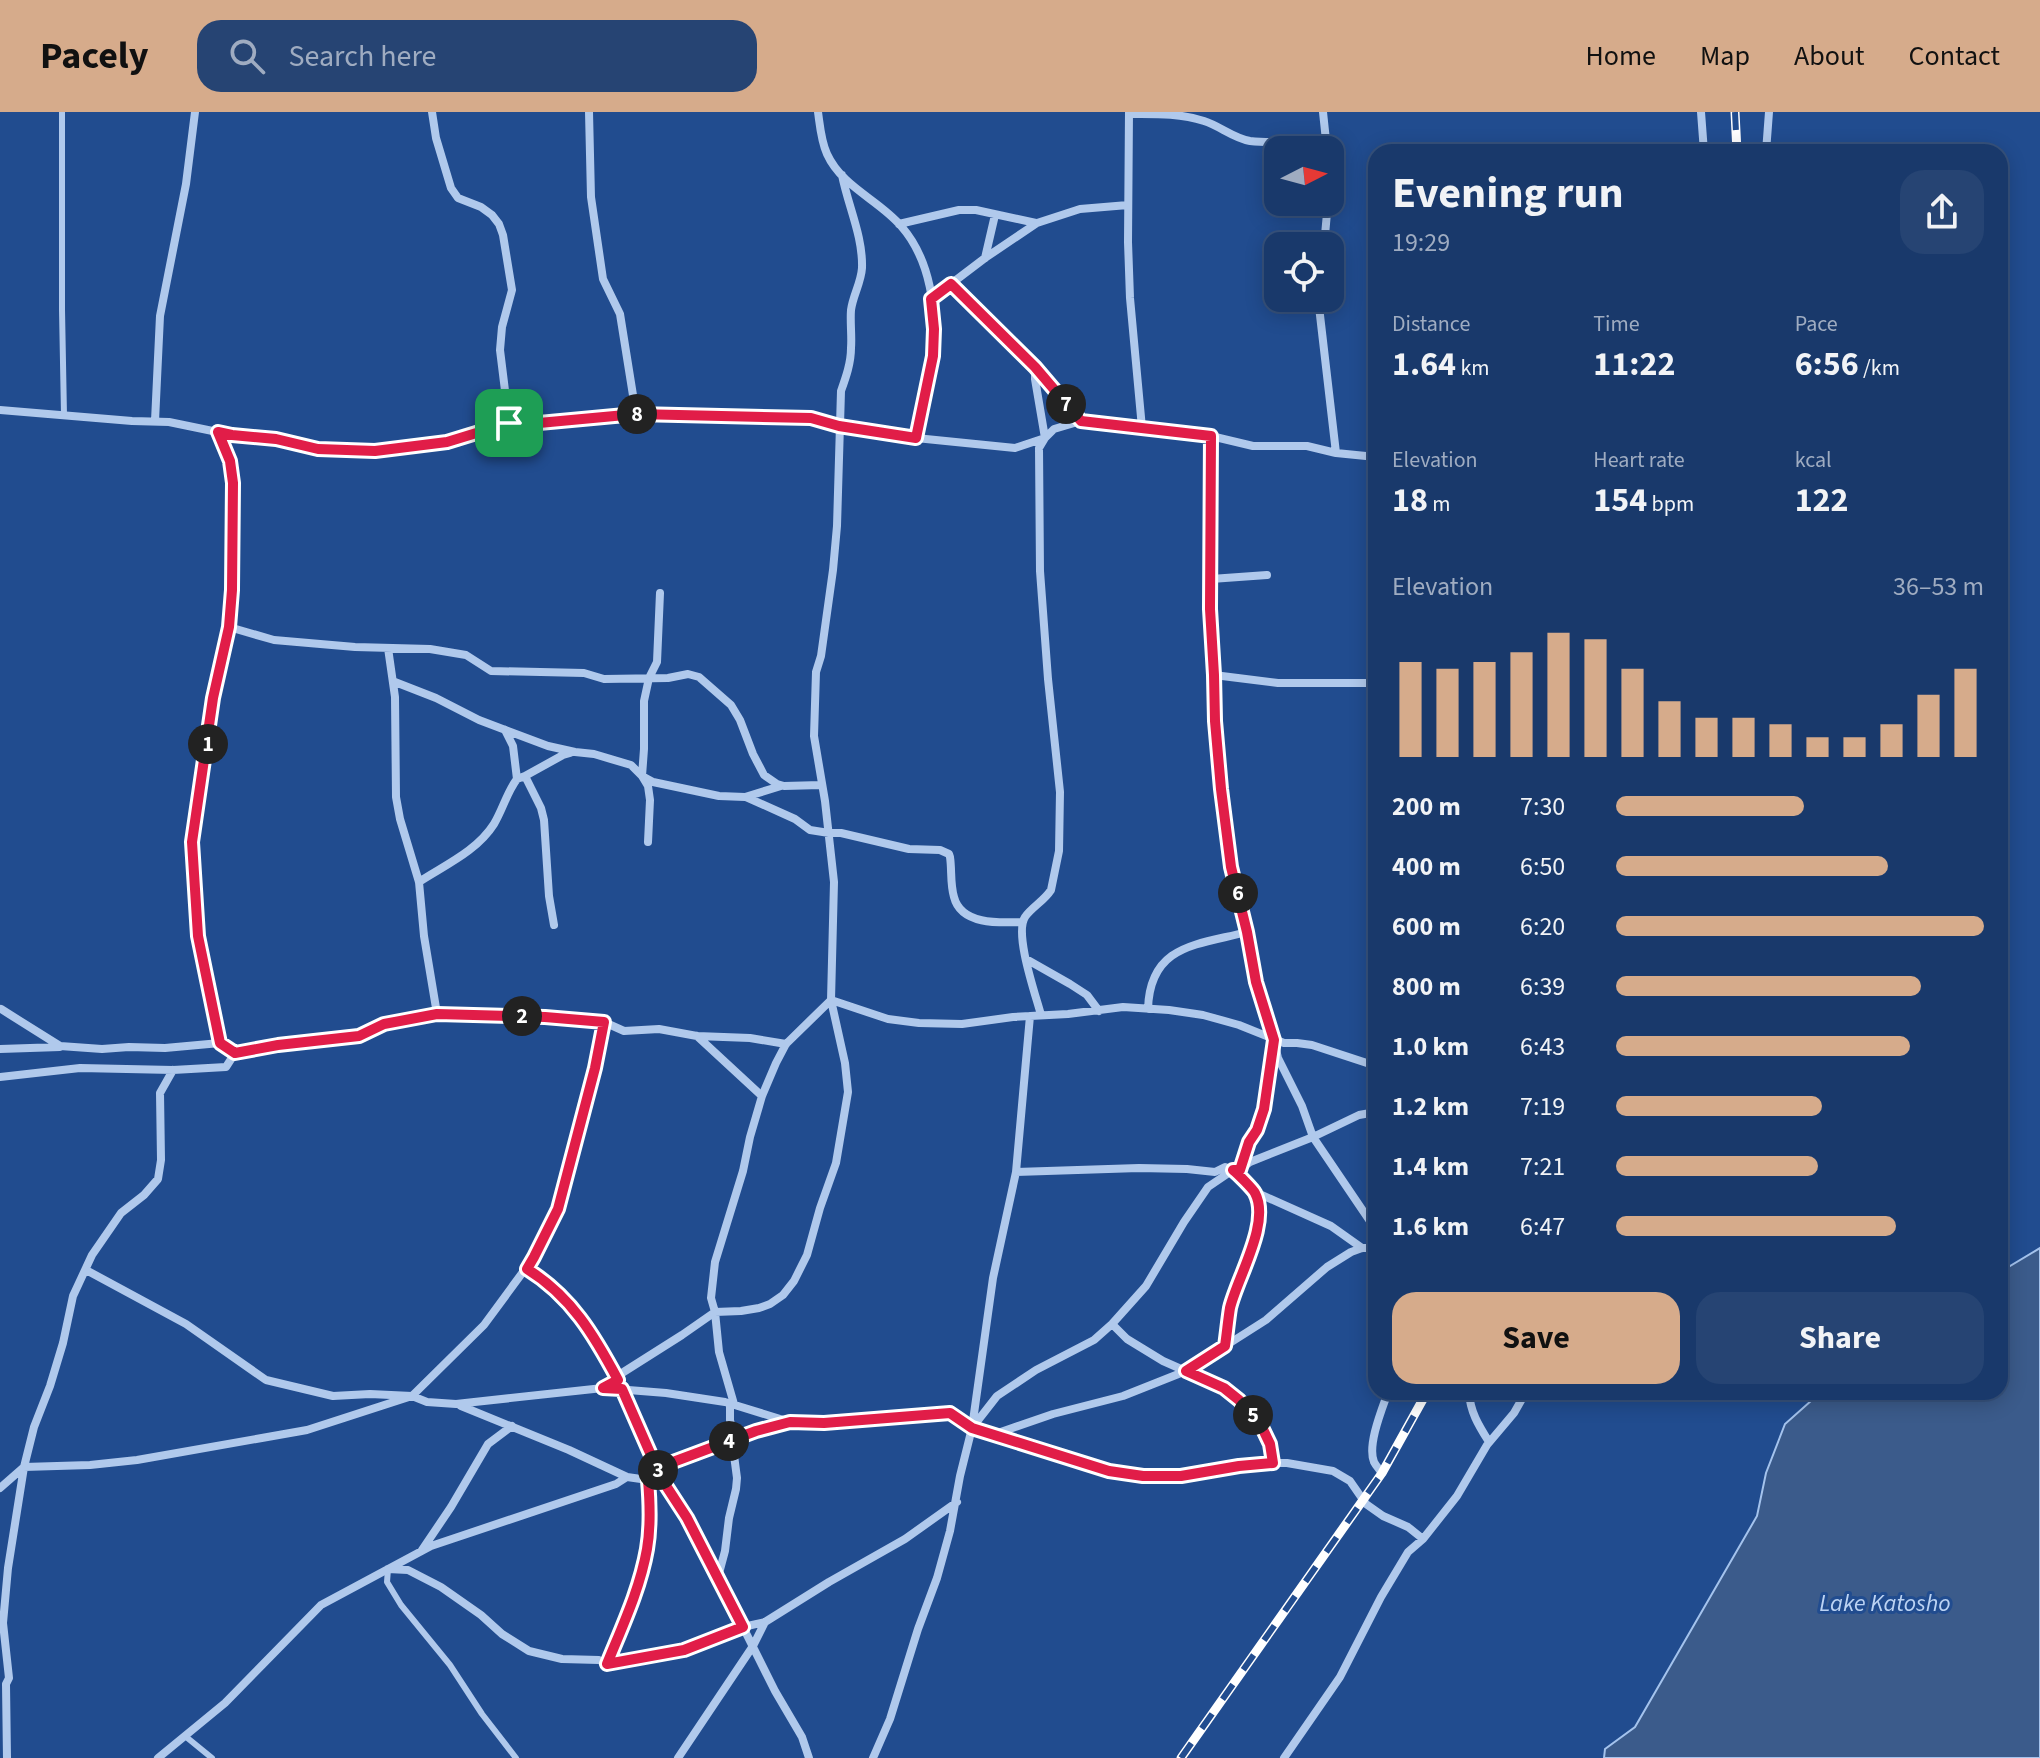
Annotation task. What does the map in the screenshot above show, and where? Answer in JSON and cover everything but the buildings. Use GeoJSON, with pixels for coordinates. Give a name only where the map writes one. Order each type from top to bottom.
{"type":"FeatureCollection","features":[{"type":"Feature","properties":{"kind":"street"},"geometry":{"type":"LineString","coordinates":[[155,421],[160,316],[186,184],[195,112]]}},
{"type":"Feature","properties":{"kind":"street"},"geometry":{"type":"LineString","coordinates":[[432,112],[436,138],[451,188],[458,198],[492,215],[503,235],[512,290],[502,327],[500,350],[509,423]]}},
{"type":"Feature","properties":{"kind":"street"},"geometry":{"type":"LineString","coordinates":[[589,112],[591,197],[603,279],[620,314],[636,414]]}},
{"type":"Feature","properties":{"kind":"street"},"geometry":{"type":"LineString","coordinates":[[818,112],[826,152],[848,182],[899,224],[919,253],[929,279],[933,356],[916,438]]}},
{"type":"Feature","properties":{"kind":"street"},"geometry":{"type":"LineString","coordinates":[[1323,112],[1326,136]]}},
{"type":"Feature","properties":{"kind":"street"},"geometry":{"type":"LineString","coordinates":[[1701,112],[1703,144]]}},
{"type":"Feature","properties":{"kind":"street"},"geometry":{"type":"LineString","coordinates":[[1767,144],[1769,112]]}},
{"type":"Feature","properties":{"kind":"street"},"geometry":{"type":"LineString","coordinates":[[1142,428],[1130,298],[1129,113],[1188,117],[1236,137],[1264,141]]}},
{"type":"Feature","properties":{"kind":"street"},"geometry":{"type":"LineString","coordinates":[[620,1384],[622,1373],[715,1312],[759,1308],[783,1295],[807,1255],[836,1163],[848,1092],[831,1000],[834,882],[814,736],[816,672],[833,570],[839,496],[841,391],[851,351],[851,310],[859,290],[862,269],[857,228],[842,175]]}},
{"type":"Feature","properties":{"kind":"street"},"geometry":{"type":"LineString","coordinates":[[931,299],[1037,223],[1080,209],[1128,205]]}},
{"type":"Feature","properties":{"kind":"street"},"geometry":{"type":"LineString","coordinates":[[899,224],[959,210],[976,210],[1037,223]]}},
{"type":"Feature","properties":{"kind":"street"},"geometry":{"type":"LineString","coordinates":[[985,258],[995,215]]}},
{"type":"Feature","properties":{"kind":"street"},"geometry":{"type":"LineString","coordinates":[[951,284],[1035,367],[1081,421]]}},
{"type":"Feature","properties":{"kind":"street"},"geometry":{"type":"LineString","coordinates":[[1320,312],[1336,453]]}},
{"type":"Feature","properties":{"kind":"street"},"geometry":{"type":"LineString","coordinates":[[1035,367],[1045,438]]}},
{"type":"Feature","properties":{"kind":"street"},"geometry":{"type":"LineString","coordinates":[[0,410],[169,422],[318,449],[375,451],[447,442],[509,423],[636,414],[811,418],[839,426],[916,438],[1015,448],[1045,438]]}},
{"type":"Feature","properties":{"kind":"street"},"geometry":{"type":"LineString","coordinates":[[1041,1015],[1025,959],[1021,931],[1022,922],[1051,890],[1059,851],[1060,792],[1048,679],[1039,535],[1039,448],[1054,429],[1081,421],[1211,436],[1253,446],[1307,446],[1368,456]]}},
{"type":"Feature","properties":{"kind":"street"},"geometry":{"type":"LineString","coordinates":[[218,432],[230,461],[233,483],[229,627],[213,698],[192,842],[198,936],[220,1043]]}},
{"type":"Feature","properties":{"kind":"street"},"geometry":{"type":"LineString","coordinates":[[1211,436],[1210,609],[1215,721],[1231,867],[1256,982],[1278,1058],[1302,1106],[1313,1137],[1368,1218]]}},
{"type":"Feature","properties":{"kind":"street"},"geometry":{"type":"LineString","coordinates":[[1211,579],[1267,575]]}},
{"type":"Feature","properties":{"kind":"street"},"geometry":{"type":"LineString","coordinates":[[642,776],[644,701],[649,678],[657,662],[660,593]]}},
{"type":"Feature","properties":{"kind":"street"},"geometry":{"type":"LineString","coordinates":[[229,627],[274,640],[430,649],[466,655],[491,671],[584,673],[604,679],[688,674],[699,677],[731,705],[764,775],[784,786]]}},
{"type":"Feature","properties":{"kind":"street"},"geometry":{"type":"LineString","coordinates":[[388,648],[395,682],[396,797],[419,882],[437,1014]]}},
{"type":"Feature","properties":{"kind":"street"},"geometry":{"type":"LineString","coordinates":[[1214,675],[1278,683],[1368,683]]}},
{"type":"Feature","properties":{"kind":"street"},"geometry":{"type":"LineString","coordinates":[[395,682],[479,720],[548,746],[594,754],[631,765],[648,786],[648,842]]}},
{"type":"Feature","properties":{"kind":"street"},"geometry":{"type":"LineString","coordinates":[[505,730],[513,746],[521,778],[544,820],[554,925]]}},
{"type":"Feature","properties":{"kind":"street"},"geometry":{"type":"LineString","coordinates":[[419,882],[479,842],[493,826],[512,785],[563,755],[575,752]]}},
{"type":"Feature","properties":{"kind":"street"},"geometry":{"type":"LineString","coordinates":[[642,776],[685,790],[745,797],[770,806],[810,830],[841,833],[895,847],[946,852],[950,857],[954,899],[961,911],[973,918],[993,922],[1022,922]]}},
{"type":"Feature","properties":{"kind":"street"},"geometry":{"type":"LineString","coordinates":[[745,797],[784,786],[821,785]]}},
{"type":"Feature","properties":{"kind":"street"},"geometry":{"type":"LineString","coordinates":[[1148,1009],[1155,975],[1169,958],[1201,942],[1247,932]]}},
{"type":"Feature","properties":{"kind":"street"},"geometry":{"type":"LineString","coordinates":[[1025,959],[1087,995],[1099,1011]]}},
{"type":"Feature","properties":{"kind":"street"},"geometry":{"type":"LineString","coordinates":[[831,1000],[888,1019],[919,1023],[962,1024],[1123,1007],[1169,1010],[1203,1015],[1284,1043],[1312,1045],[1368,1063]]}},
{"type":"Feature","properties":{"kind":"street"},"geometry":{"type":"LineString","coordinates":[[718,1577],[737,1478],[730,1420],[732,1404],[719,1352],[711,1298],[715,1262],[762,1096],[786,1044],[831,1000]]}},
{"type":"Feature","properties":{"kind":"street"},"geometry":{"type":"LineString","coordinates":[[0,1007],[60,1046]]}},
{"type":"Feature","properties":{"kind":"street"},"geometry":{"type":"LineString","coordinates":[[0,1007],[0,1018]]}},
{"type":"Feature","properties":{"kind":"street"},"geometry":{"type":"LineString","coordinates":[[0,1049],[60,1046],[165,1048],[220,1043],[235,1053],[359,1036],[384,1024],[437,1014],[604,1022],[624,1031],[659,1029],[697,1036],[750,1038],[786,1044]]}},
{"type":"Feature","properties":{"kind":"street"},"geometry":{"type":"LineString","coordinates":[[873,1758],[890,1719],[937,1578],[957,1502],[972,1428],[993,1278],[1016,1172],[1030,1016]]}},
{"type":"Feature","properties":{"kind":"street"},"geometry":{"type":"LineString","coordinates":[[0,1488],[24,1467],[137,1460],[307,1430],[412,1396],[484,1325],[534,1257],[558,1209],[604,1022]]}},
{"type":"Feature","properties":{"kind":"street"},"geometry":{"type":"LineString","coordinates":[[697,1036],[762,1096]]}},
{"type":"Feature","properties":{"kind":"street"},"geometry":{"type":"LineString","coordinates":[[1237,1170],[1264,1109],[1274,1040]]}},
{"type":"Feature","properties":{"kind":"street"},"geometry":{"type":"LineString","coordinates":[[0,1077],[80,1068],[173,1070],[226,1067],[235,1053]]}},
{"type":"Feature","properties":{"kind":"street"},"geometry":{"type":"LineString","coordinates":[[7,1758],[2,1597],[24,1467],[34,1427],[65,1337],[73,1296],[92,1255],[121,1213],[158,1179],[161,1160],[160,1093],[173,1070]]}},
{"type":"Feature","properties":{"kind":"street"},"geometry":{"type":"LineString","coordinates":[[972,1428],[1006,1389],[1094,1340],[1112,1324],[1146,1286],[1208,1187],[1250,1162],[1368,1113]]}},
{"type":"Feature","properties":{"kind":"street"},"geometry":{"type":"LineString","coordinates":[[1016,1172],[1126,1168],[1215,1172],[1225,1167],[1237,1170],[1255,1192],[1331,1226],[1362,1248]]}},
{"type":"Feature","properties":{"kind":"street"},"geometry":{"type":"LineString","coordinates":[[1225,1346],[1231,1307],[1252,1251],[1257,1228],[1255,1192]]}},
{"type":"Feature","properties":{"kind":"street"},"geometry":{"type":"LineString","coordinates":[[993,1435],[1053,1414],[1123,1396],[1186,1371],[1266,1320],[1327,1267],[1351,1252],[1368,1248]]}},
{"type":"Feature","properties":{"kind":"street"},"geometry":{"type":"LineString","coordinates":[[527,1269],[549,1283],[569,1303],[598,1341],[661,1478],[675,1497],[718,1577],[802,1737],[807,1754],[815,1758]]}},
{"type":"Feature","properties":{"kind":"street"},"geometry":{"type":"LineString","coordinates":[[86,1270],[186,1324],[266,1380],[333,1396],[412,1396],[427,1402],[456,1404],[620,1384],[732,1404],[790,1422],[824,1423],[950,1413],[972,1428],[1109,1471],[1143,1476],[1181,1476],[1273,1463],[1324,1469],[1338,1473],[1353,1484],[1366,1504],[1423,1539]]}},
{"type":"Feature","properties":{"kind":"street"},"geometry":{"type":"LineString","coordinates":[[1112,1324],[1127,1339],[1163,1361],[1224,1388],[1259,1421],[1270,1444],[1273,1463]]}},
{"type":"Feature","properties":{"kind":"street"},"geometry":{"type":"LineString","coordinates":[[1382,1473],[1373,1461],[1373,1449],[1385,1400]]}},
{"type":"Feature","properties":{"kind":"street"},"geometry":{"type":"LineString","coordinates":[[1470,1400],[1478,1424],[1489,1442]]}},
{"type":"Feature","properties":{"kind":"street"},"geometry":{"type":"LineString","coordinates":[[1284,1758],[1340,1677],[1399,1565],[1457,1496],[1489,1442],[1521,1400]]}},
{"type":"Feature","properties":{"kind":"street"},"geometry":{"type":"LineString","coordinates":[[456,1404],[627,1477],[661,1478]]}},
{"type":"Feature","properties":{"kind":"street"},"geometry":{"type":"LineString","coordinates":[[657,1468],[790,1422]]}},
{"type":"Feature","properties":{"kind":"street"},"geometry":{"type":"LineString","coordinates":[[422,1550],[488,1444],[512,1426]]}},
{"type":"Feature","properties":{"kind":"street"},"geometry":{"type":"LineString","coordinates":[[158,1758],[225,1703],[321,1605],[422,1550],[616,1484],[627,1477]]}},
{"type":"Feature","properties":{"kind":"street"},"geometry":{"type":"LineString","coordinates":[[607,1664],[634,1594],[647,1549],[650,1523],[648,1480]]}},
{"type":"Feature","properties":{"kind":"street"},"geometry":{"type":"LineString","coordinates":[[388,1569],[408,1570],[441,1587],[529,1651],[562,1659],[599,1660],[607,1664],[684,1650],[743,1627],[765,1622],[905,1539],[957,1502]]}},
{"type":"Feature","properties":{"kind":"street"},"geometry":{"type":"LineString","coordinates":[[678,1758],[753,1646],[765,1622]]}},
{"type":"Feature","properties":{"kind":"lane"},"geometry":{"type":"LineString","coordinates":[[62,112],[64,415]]}},
{"type":"Feature","properties":{"kind":"lane"},"geometry":{"type":"LineString","coordinates":[[388,1569],[387,1582],[401,1605],[450,1665],[516,1758]]}},
{"type":"Feature","properties":{"kind":"lane"},"geometry":{"type":"LineString","coordinates":[[185,1736],[212,1758]]}},
{"type":"Feature","properties":{"kind":"water","name":"Lake Katosho"},"geometry":{"type":"Polygon","coordinates":[[[2040,1248],[2040,1758],[1604,1758],[1605,1749],[1635,1727],[1757,1516],[1766,1473],[1785,1424],[1812,1400],[2008,1400],[2008,1267],[2040,1248]]]}},
{"type":"Feature","properties":{"kind":"railway"},"geometry":{"type":"LineString","coordinates":[[1735,112],[1737,144]]}},
{"type":"Feature","properties":{"kind":"railway"},"geometry":{"type":"LineString","coordinates":[[1181,1758],[1382,1473],[1423,1400]]}},
{"type":"Feature","properties":{"kind":"route"},"geometry":{"type":"LineString","coordinates":[[509,423],[447,442],[375,451],[318,449],[276,439],[218,432],[230,461],[233,483],[232,590],[229,627],[213,698],[192,842],[198,936],[220,1043],[235,1053],[359,1036],[384,1024],[437,1014],[604,1022],[558,1209],[527,1269],[556,1289],[598,1341],[618,1380],[603,1388],[622,1389],[661,1478],[687,1518],[743,1627],[684,1650],[607,1664],[643,1568],[650,1523],[648,1480],[661,1478],[657,1468],[756,1431],[790,1422],[824,1423],[950,1413],[972,1428],[1109,1471],[1143,1476],[1181,1476],[1273,1463],[1270,1444],[1259,1421],[1224,1388],[1186,1371],[1225,1346],[1231,1307],[1252,1251],[1258,1210],[1255,1192],[1233,1170],[1240,1170],[1264,1109],[1274,1040],[1256,982],[1231,867],[1221,789],[1210,609],[1211,436],[1081,421],[1035,367],[951,284],[931,299],[933,356],[916,438],[839,426],[811,418],[636,414],[509,423]]}}]}
